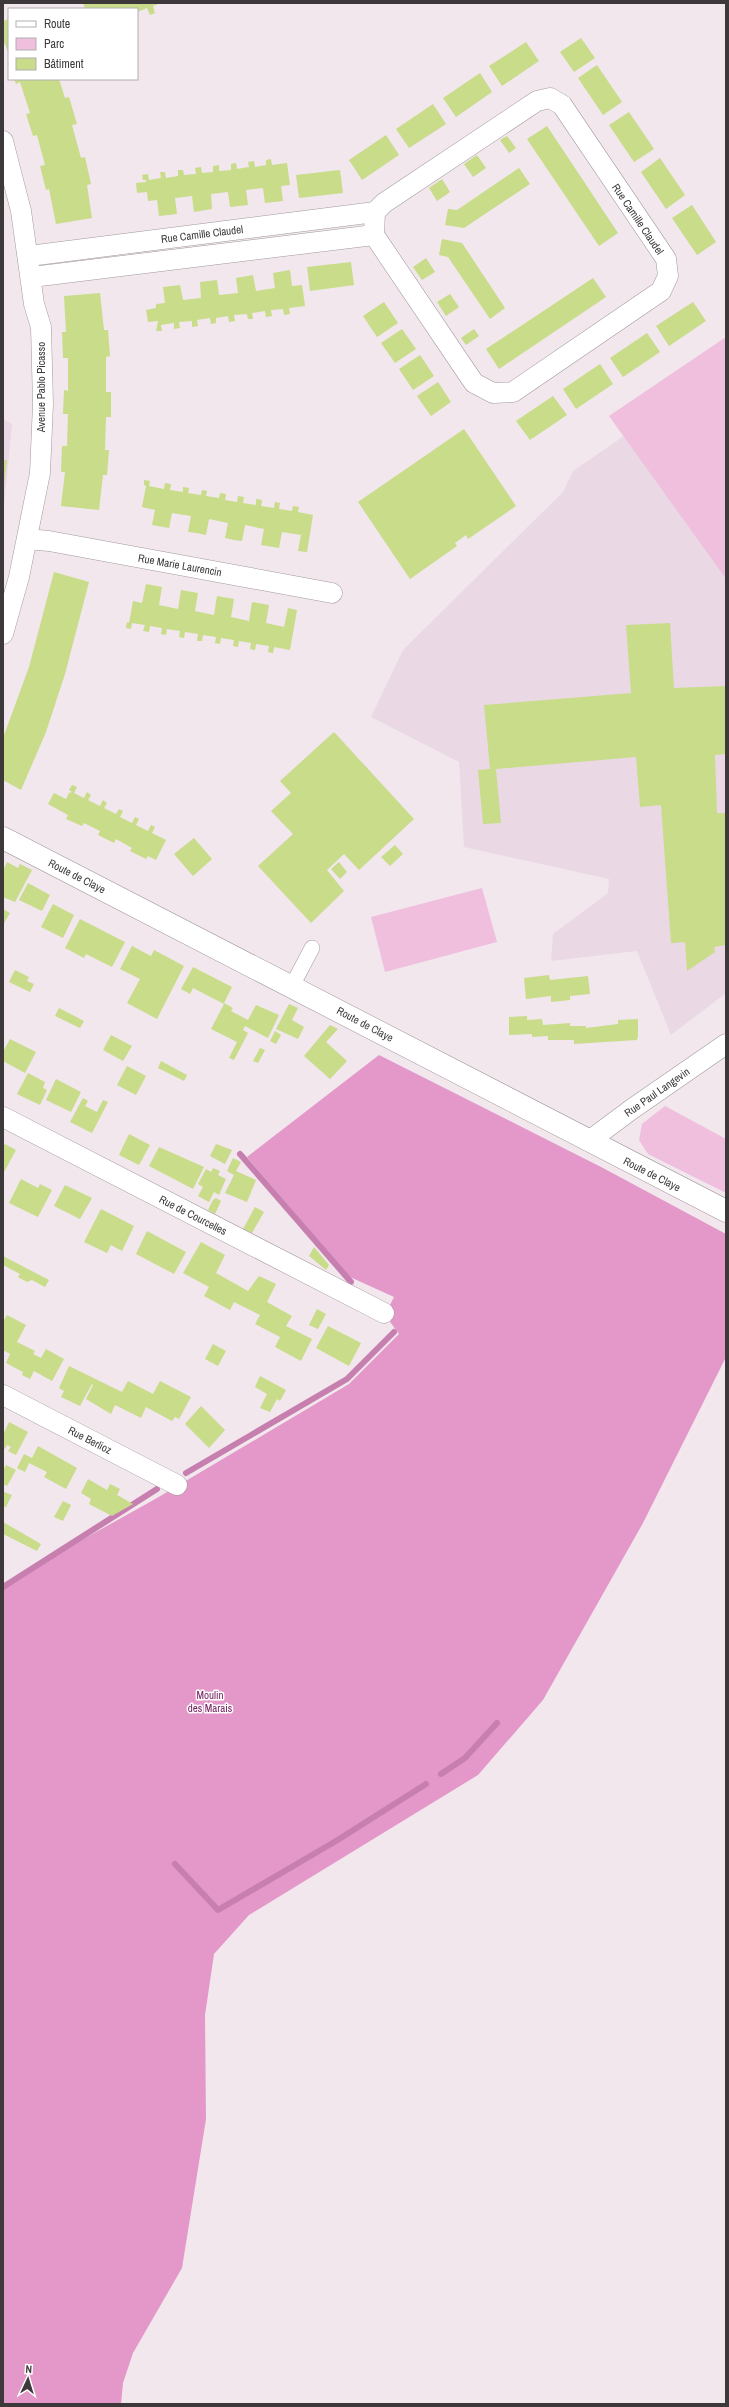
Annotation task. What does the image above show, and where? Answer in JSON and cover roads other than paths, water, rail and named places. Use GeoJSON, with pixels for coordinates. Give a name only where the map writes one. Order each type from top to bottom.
{"type":"FeatureCollection","features":[{"type":"Feature","properties":{"kind":"main road","name":"Route de Claye"},"geometry":{"type":"LineString","coordinates":[[3,838],[726,1211]]}},
{"type":"Feature","properties":{"kind":"street","name":"Rue Camille Claudel"},"geometry":{"type":"LineString","coordinates":[[29,256],[375,212],[384,203],[537,101],[550,98],[562,106],[666,259],[668,276],[661,291],[513,392],[493,393],[474,383],[374,235],[32,277]]}},
{"type":"Feature","properties":{"kind":"street","name":"Avenue Pablo Picasso"},"geometry":{"type":"LineString","coordinates":[[3,141],[21,211],[32,277],[34,304],[41,327],[42,404],[40,473],[27,539],[3,634]]}},
{"type":"Feature","properties":{"kind":"street"},"geometry":{"type":"LineString","coordinates":[[374,235],[375,212]]}},
{"type":"Feature","properties":{"kind":"street","name":"Rue Marie Laurencin"},"geometry":{"type":"LineString","coordinates":[[27,539],[49,541],[332,593]]}},
{"type":"Feature","properties":{"kind":"street"},"geometry":{"type":"LineString","coordinates":[[292,986],[312,948]]}},
{"type":"Feature","properties":{"kind":"street","name":"Rue Paul Langevin"},"geometry":{"type":"LineString","coordinates":[[590,1142],[632,1109],[726,1044]]}},
{"type":"Feature","properties":{"kind":"street","name":"Rue de Courcelles"},"geometry":{"type":"LineString","coordinates":[[3,1117],[384,1313]]}},
{"type":"Feature","properties":{"kind":"street","name":"Rue Berlioz"},"geometry":{"type":"LineString","coordinates":[[3,1395],[177,1485]]}},
{"type":"Feature","properties":{"kind":"waterway"},"geometry":{"type":"LineString","coordinates":[[240,1154],[351,1282]]}},
{"type":"Feature","properties":{"kind":"waterway"},"geometry":{"type":"LineString","coordinates":[[186,1473],[347,1379],[394,1332]]}},
{"type":"Feature","properties":{"kind":"waterway"},"geometry":{"type":"LineString","coordinates":[[3,1587],[157,1489]]}},
{"type":"Feature","properties":{"kind":"waterway"},"geometry":{"type":"LineString","coordinates":[[441,1774],[465,1758],[497,1723]]}},
{"type":"Feature","properties":{"kind":"waterway"},"geometry":{"type":"LineString","coordinates":[[175,1864],[218,1910],[336,1841],[426,1784]]}},
{"type":"Feature","properties":{"kind":"park label","name":"Moulin des Marais"},"geometry":{"type":"Point","coordinates":[210,1701]}}]}
